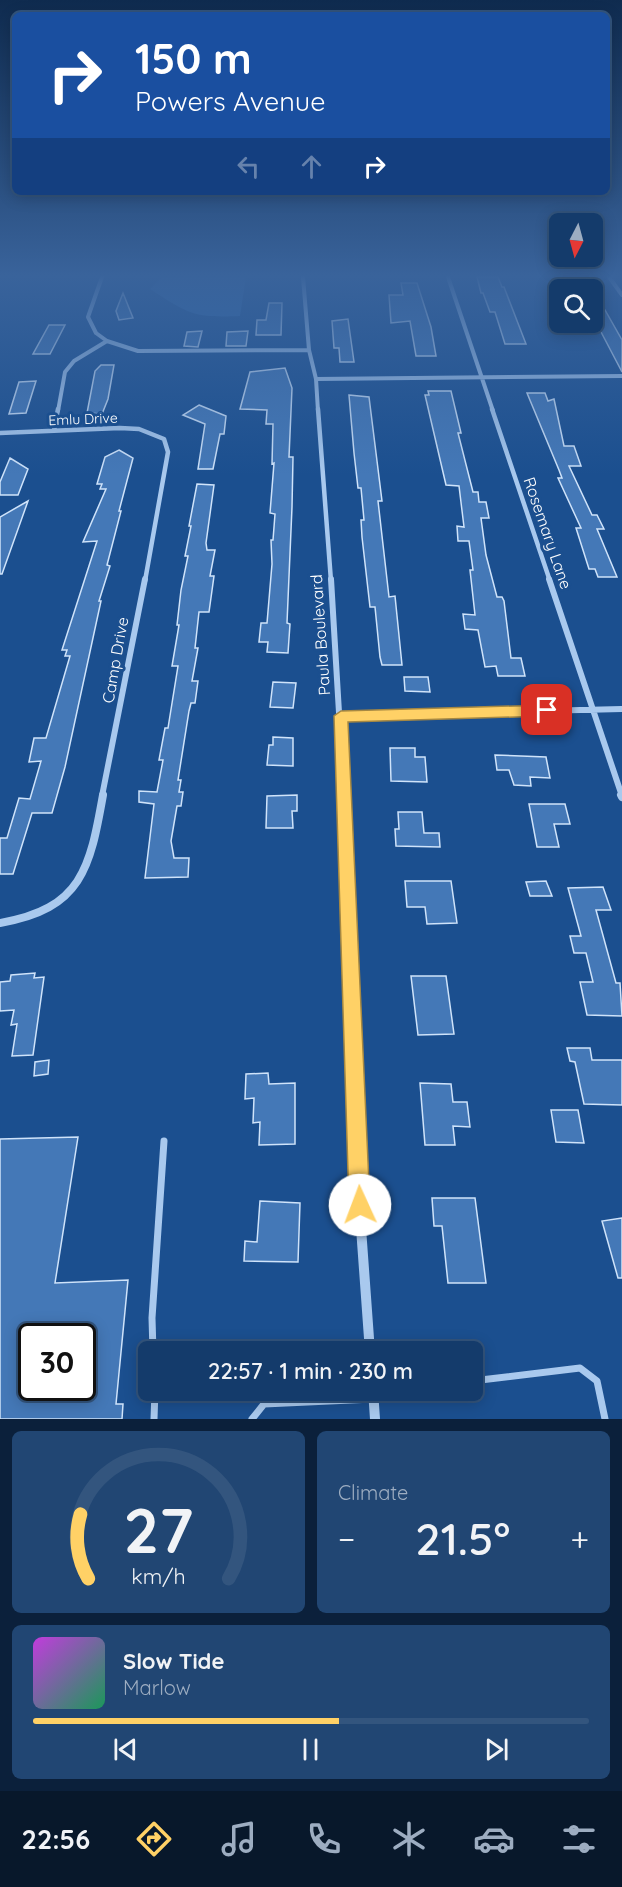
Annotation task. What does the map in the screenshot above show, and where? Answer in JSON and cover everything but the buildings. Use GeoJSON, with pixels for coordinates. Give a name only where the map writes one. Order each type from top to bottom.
{"type":"FeatureCollection","features":[{"type":"Feature","properties":{"kind":"street"},"geometry":{"type":"LineString","coordinates":[[54,430],[65,372],[74,361],[103,343]]}},
{"type":"Feature","properties":{"kind":"street"},"geometry":{"type":"LineString","coordinates":[[114,343],[138,351],[309,350]]}},
{"type":"Feature","properties":{"kind":"street","name":"Paula Boulevard"},"geometry":{"type":"LineString","coordinates":[[308,343],[316,379],[341,716],[361,1228],[369,1341]]}},
{"type":"Feature","properties":{"kind":"street","name":"Rosemary Lane"},"geometry":{"type":"LineString","coordinates":[[470,343],[622,797]]}},
{"type":"Feature","properties":{"kind":"street"},"geometry":{"type":"LineString","coordinates":[[316,379],[622,376]]}},
{"type":"Feature","properties":{"kind":"street","name":"Emlu Drive"},"geometry":{"type":"LineString","coordinates":[[0,433],[139,429],[164,439]]}},
{"type":"Feature","properties":{"kind":"street","name":"Camp Drive"},"geometry":{"type":"LineString","coordinates":[[0,923],[17,921],[51,908],[78,883],[92,857],[95,831],[168,452],[164,439]]}},
{"type":"Feature","properties":{"kind":"street"},"geometry":{"type":"LineString","coordinates":[[341,716],[622,709]]}},
{"type":"Feature","properties":{"kind":"street"},"geometry":{"type":"LineString","coordinates":[[374,1401],[375,1419]]}},
{"type":"Feature","properties":{"kind":"lane"},"geometry":{"type":"LineString","coordinates":[[153,1341],[164,1141]]}},
{"type":"Feature","properties":{"kind":"lane"},"geometry":{"type":"LineString","coordinates":[[483,1380],[580,1368],[597,1381],[606,1419]]}},
{"type":"Feature","properties":{"kind":"lane"},"geometry":{"type":"LineString","coordinates":[[154,1419],[155,1401]]}},
{"type":"Feature","properties":{"kind":"lane"},"geometry":{"type":"LineString","coordinates":[[252,1419],[264,1404],[297,1401]]}},
{"type":"Feature","properties":{"kind":"route"},"geometry":{"type":"LineString","coordinates":[[360,1205],[341,716],[547,710]]}}]}
